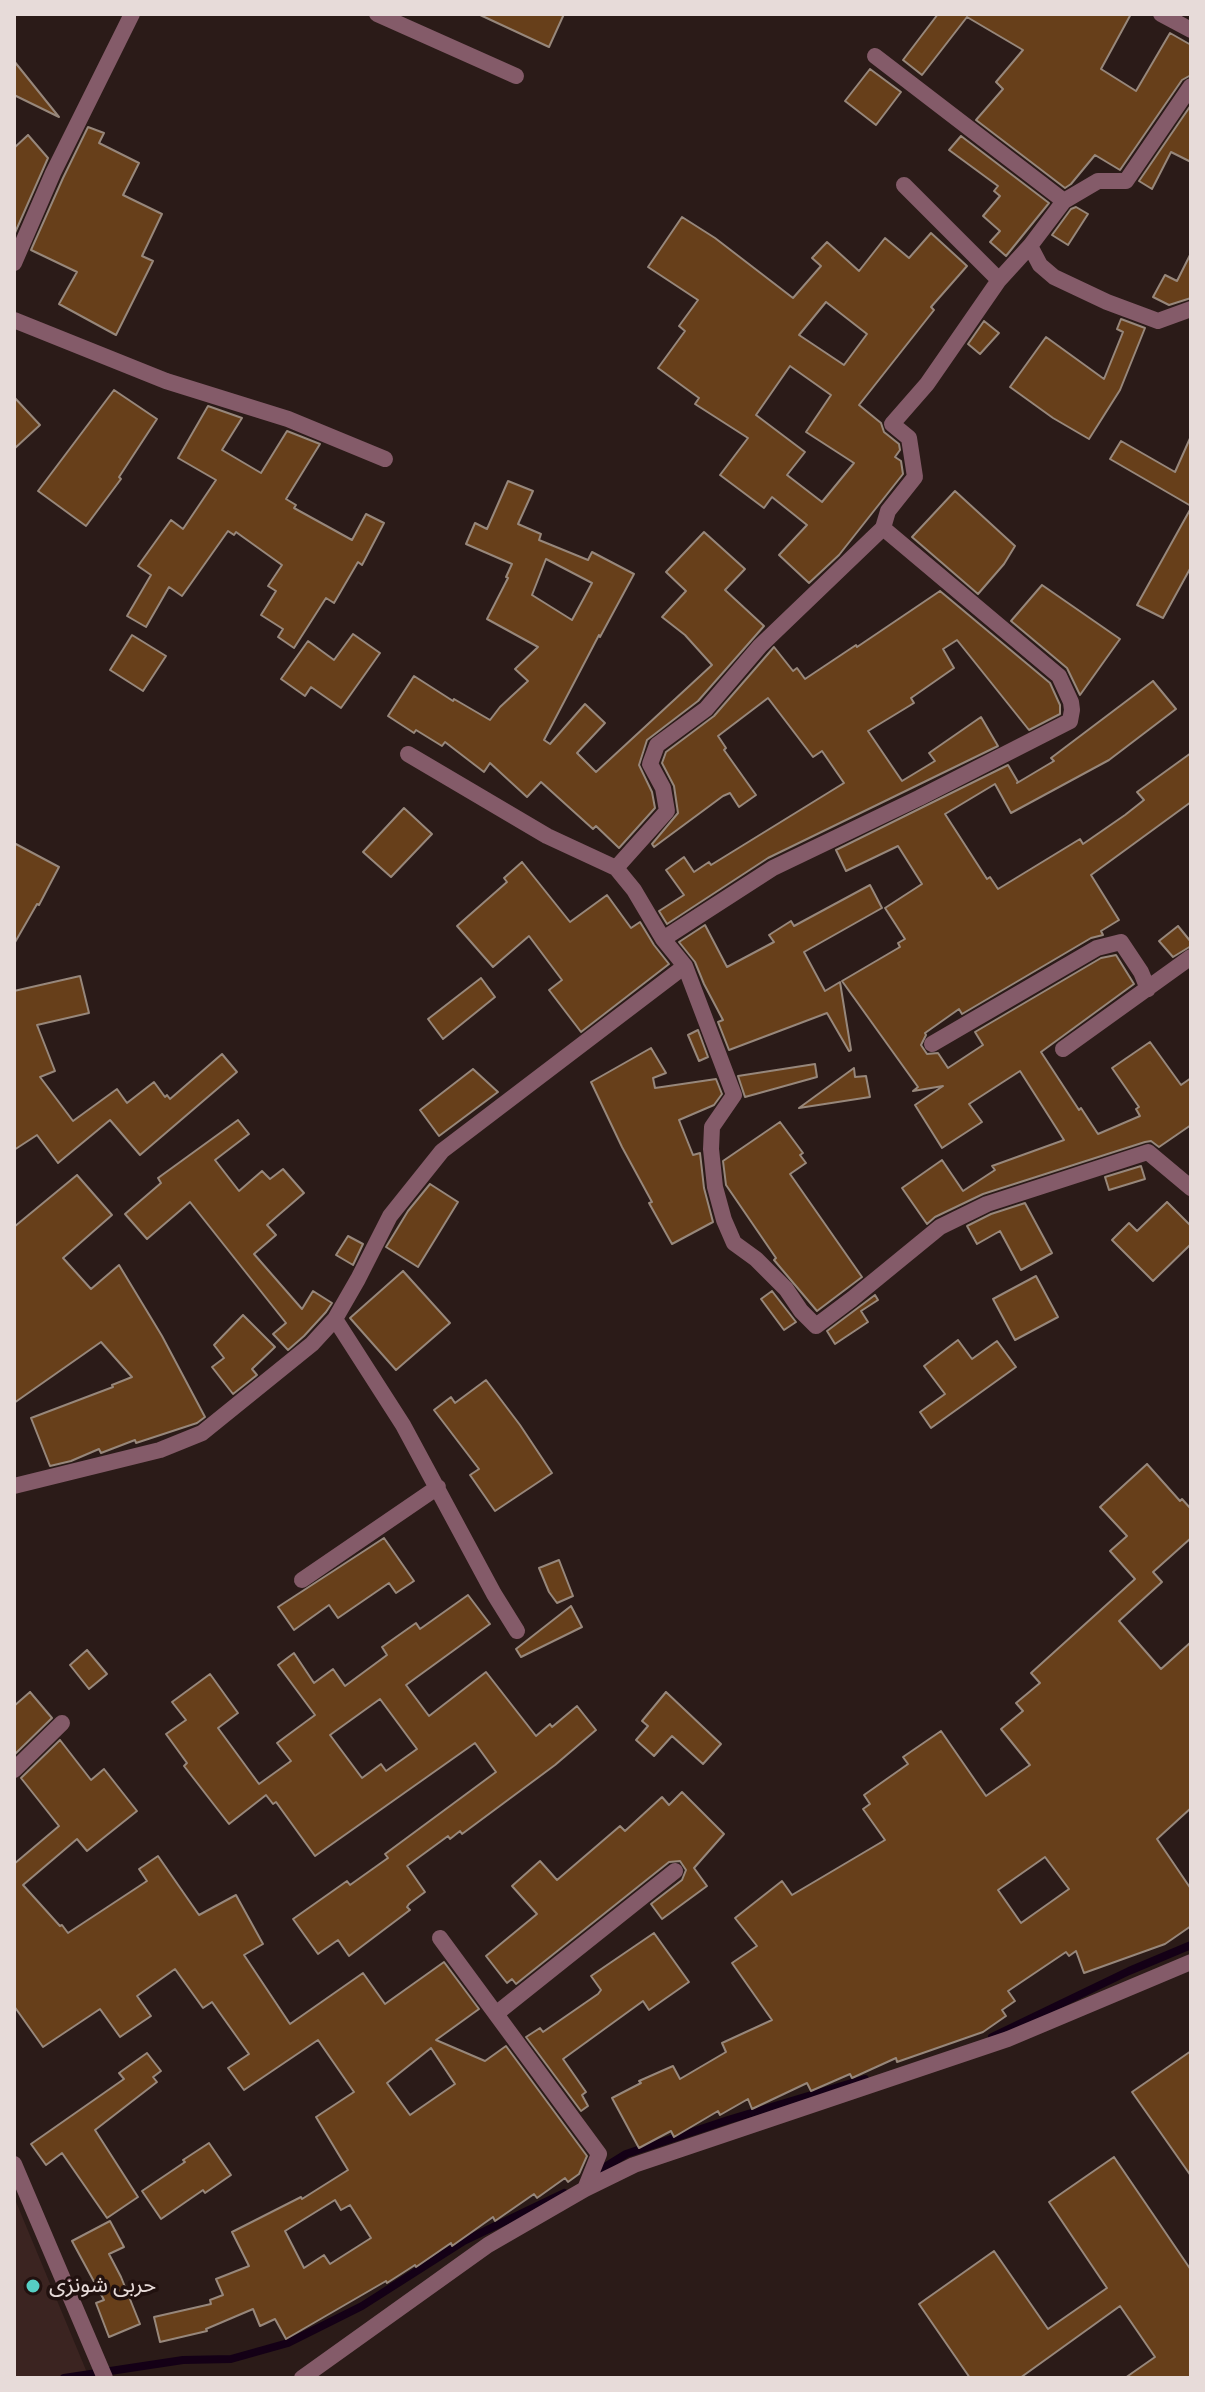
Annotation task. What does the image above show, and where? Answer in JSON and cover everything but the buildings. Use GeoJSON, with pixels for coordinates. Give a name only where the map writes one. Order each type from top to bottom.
{"type":"FeatureCollection","features":[{"type":"Feature","properties":{"kind":"street"},"geometry":{"type":"LineString","coordinates":[[14,263],[53,173],[132,14]]}},
{"type":"Feature","properties":{"kind":"street"},"geometry":{"type":"LineString","coordinates":[[377,14],[516,76]]}},
{"type":"Feature","properties":{"kind":"street"},"geometry":{"type":"LineString","coordinates":[[1161,14],[1191,30]]}},
{"type":"Feature","properties":{"kind":"street"},"geometry":{"type":"LineString","coordinates":[[875,56],[1064,201]]}},
{"type":"Feature","properties":{"kind":"street"},"geometry":{"type":"LineString","coordinates":[[616,868],[667,811],[663,788],[650,764],[657,745],[706,709],[760,646],[883,528],[888,511],[915,477],[909,438],[892,424],[927,384],[999,280],[1064,201],[1098,181],[1126,181],[1191,86]]}},
{"type":"Feature","properties":{"kind":"street"},"geometry":{"type":"LineString","coordinates":[[904,185],[999,280]]}},
{"type":"Feature","properties":{"kind":"street"},"geometry":{"type":"LineString","coordinates":[[1030,246],[1040,265],[1054,277],[1107,302],[1158,321],[1191,309]]}},
{"type":"Feature","properties":{"kind":"street"},"geometry":{"type":"LineString","coordinates":[[14,320],[166,381],[288,419],[385,459]]}},
{"type":"Feature","properties":{"kind":"street"},"geometry":{"type":"LineString","coordinates":[[663,939],[773,868],[1070,721],[1071,702],[1059,676],[883,528]]}},
{"type":"Feature","properties":{"kind":"street"},"geometry":{"type":"LineString","coordinates":[[408,754],[547,836],[616,868],[634,890],[663,939],[685,966],[734,1095],[712,1127],[715,1187],[724,1220],[734,1243],[756,1259],[786,1289],[816,1326],[940,1227],[987,1204],[1148,1152],[1191,1188]]}},
{"type":"Feature","properties":{"kind":"street"},"geometry":{"type":"LineString","coordinates":[[932,1044],[1097,948],[1121,942],[1148,989]]}},
{"type":"Feature","properties":{"kind":"street"},"geometry":{"type":"LineString","coordinates":[[1063,1049],[1191,957]]}},
{"type":"Feature","properties":{"kind":"street"},"geometry":{"type":"LineString","coordinates":[[14,1486],[160,1450],[202,1433],[312,1344],[335,1319],[390,1216],[442,1151],[685,966]]}},
{"type":"Feature","properties":{"kind":"street"},"geometry":{"type":"LineString","coordinates":[[335,1319],[403,1425],[517,1631]]}},
{"type":"Feature","properties":{"kind":"street"},"geometry":{"type":"LineString","coordinates":[[302,1580],[438,1487]]}},
{"type":"Feature","properties":{"kind":"street"},"geometry":{"type":"LineString","coordinates":[[14,1770],[62,1723]]}},
{"type":"Feature","properties":{"kind":"street"},"geometry":{"type":"LineString","coordinates":[[497,2013],[675,1871]]}},
{"type":"Feature","properties":{"kind":"street"},"geometry":{"type":"LineString","coordinates":[[440,1938],[599,2154],[585,2189]]}},
{"type":"Feature","properties":{"kind":"street"},"geometry":{"type":"LineString","coordinates":[[302,2378],[488,2245],[585,2189],[634,2165],[1008,2039],[1191,1962]]}},
{"type":"Feature","properties":{"kind":"street"},"geometry":{"type":"LineString","coordinates":[[14,2164],[105,2378]]}},
{"type":"Feature","properties":{"kind":"shaded area","name":"حربی شونزی"},"geometry":{"type":"Polygon","coordinates":[[[14,2197],[88,2375],[90,2378],[14,2378],[14,2197]]]}},
{"type":"Feature","properties":{"kind":"waterway"},"geometry":{"type":"LineString","coordinates":[[992,2037],[1129,1971],[1191,1945]]}},
{"type":"Feature","properties":{"kind":"waterway"},"geometry":{"type":"LineString","coordinates":[[592,2175],[626,2154],[865,2079]]}},
{"type":"Feature","properties":{"kind":"waterway"},"geometry":{"type":"LineString","coordinates":[[64,2378],[183,2360],[231,2359],[288,2343],[362,2306],[464,2241],[564,2193]]}},
{"type":"Feature","properties":{"kind":"place","name":"حربی شونزی"},"geometry":{"type":"Point","coordinates":[33,2286]}}]}
